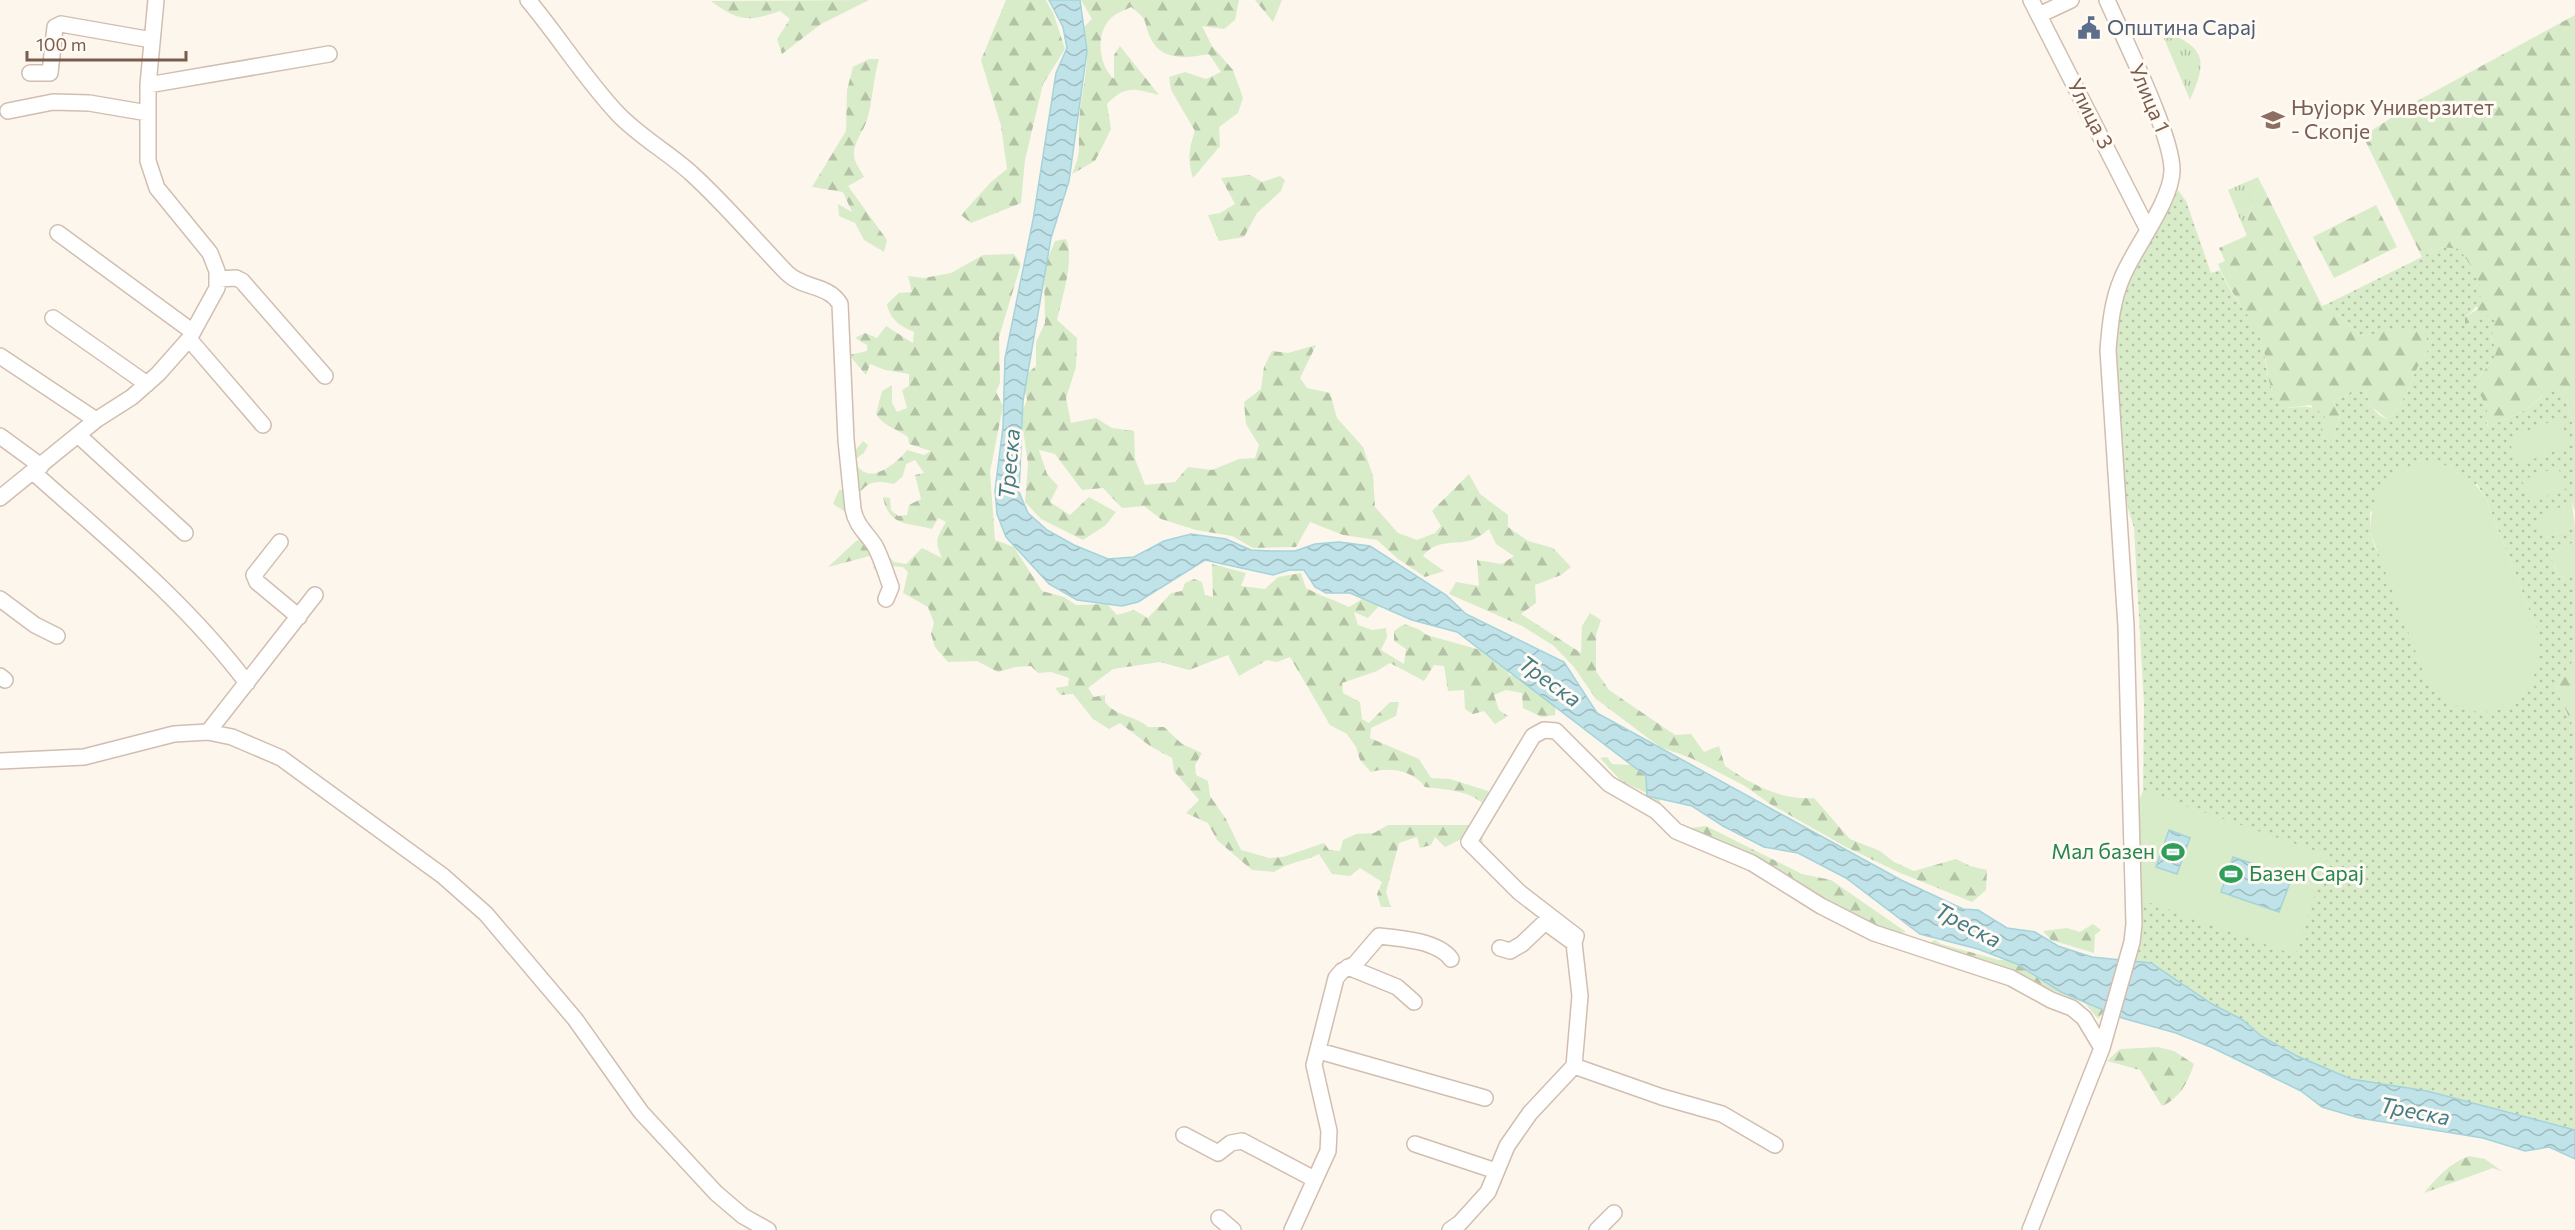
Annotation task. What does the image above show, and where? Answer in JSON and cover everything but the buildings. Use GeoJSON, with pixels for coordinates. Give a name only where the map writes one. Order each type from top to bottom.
{"type":"FeatureCollection","features":[{"type":"Feature","properties":{"kind":"street"},"geometry":{"type":"LineString","coordinates":[[0,498],[96,420],[132,397],[147,384],[191,336],[217,288],[218,279],[210,253],[157,188],[148,161],[148,85],[156,0]]}},
{"type":"Feature","properties":{"kind":"street"},"geometry":{"type":"LineString","coordinates":[[528,0],[619,116],[691,173],[738,218],[789,275],[806,285],[835,295],[840,304],[846,429],[853,509],[855,519],[874,544],[891,587],[886,599]]}},
{"type":"Feature","properties":{"kind":"street","name":"Улица 3"},"geometry":{"type":"LineString","coordinates":[[2031,0],[2147,228]]}},
{"type":"Feature","properties":{"kind":"street"},"geometry":{"type":"LineString","coordinates":[[2039,15],[2071,0]]}},
{"type":"Feature","properties":{"kind":"street","name":"Улица 1"},"geometry":{"type":"LineString","coordinates":[[2030,1230],[2102,1048],[2132,942],[2134,908],[2128,679],[2108,350],[2116,297],[2122,278],[2164,199],[2172,173],[2169,150],[2108,0]]}},
{"type":"Feature","properties":{"kind":"street"},"geometry":{"type":"LineString","coordinates":[[30,73],[50,73],[55,27],[60,24],[152,40]]}},
{"type":"Feature","properties":{"kind":"street"},"geometry":{"type":"LineString","coordinates":[[148,85],[329,54]]}},
{"type":"Feature","properties":{"kind":"street"},"geometry":{"type":"LineString","coordinates":[[8,111],[53,102],[89,103],[148,113]]}},
{"type":"Feature","properties":{"kind":"street"},"geometry":{"type":"LineString","coordinates":[[58,233],[191,336],[263,424]]}},
{"type":"Feature","properties":{"kind":"street"},"geometry":{"type":"LineString","coordinates":[[218,279],[236,278],[243,281],[325,376]]}},
{"type":"Feature","properties":{"kind":"street"},"geometry":{"type":"LineString","coordinates":[[53,318],[147,384]]}},
{"type":"Feature","properties":{"kind":"street"},"geometry":{"type":"LineString","coordinates":[[0,356],[96,420]]}},
{"type":"Feature","properties":{"kind":"street"},"geometry":{"type":"LineString","coordinates":[[78,435],[185,532]]}},
{"type":"Feature","properties":{"kind":"street"},"geometry":{"type":"LineString","coordinates":[[0,436],[182,608],[229,659],[247,683]]}},
{"type":"Feature","properties":{"kind":"street"},"geometry":{"type":"LineString","coordinates":[[280,542],[255,575],[257,582],[299,617]]}},
{"type":"Feature","properties":{"kind":"street"},"geometry":{"type":"LineString","coordinates":[[208,732],[315,595]]}},
{"type":"Feature","properties":{"kind":"street"},"geometry":{"type":"LineString","coordinates":[[0,598],[35,625],[57,636]]}},
{"type":"Feature","properties":{"kind":"street"},"geometry":{"type":"LineString","coordinates":[[1450,1230],[1460,1223],[1488,1192],[1508,1146],[1530,1113],[1574,1065],[1580,996],[1574,943],[1576,936],[1519,892],[1469,842],[1533,736],[1544,730],[1556,731],[1609,784],[1656,811],[1676,831],[1752,863],[1821,906],[1874,933],[2011,978],[2051,1000],[2072,1008],[2084,1018],[2102,1048]]}},
{"type":"Feature","properties":{"kind":"street"},"geometry":{"type":"LineString","coordinates":[[0,761],[84,757],[174,734],[208,732],[232,737],[281,758],[373,823],[464,894],[503,932],[575,1019],[641,1112],[716,1193],[743,1216],[768,1230]]}},
{"type":"Feature","properties":{"kind":"street"},"geometry":{"type":"LineString","coordinates":[[1500,948],[1510,951],[1522,944],[1545,922],[1574,943]]}},
{"type":"Feature","properties":{"kind":"street"},"geometry":{"type":"LineString","coordinates":[[1292,1230],[1328,1151],[1329,1131],[1314,1065],[1327,1004],[1336,978],[1355,964],[1379,936],[1433,946],[1445,951],[1450,959]]}},
{"type":"Feature","properties":{"kind":"street"},"geometry":{"type":"LineString","coordinates":[[1348,967],[1397,987],[1414,1002]]}},
{"type":"Feature","properties":{"kind":"street"},"geometry":{"type":"LineString","coordinates":[[1319,1050],[1485,1098]]}},
{"type":"Feature","properties":{"kind":"street"},"geometry":{"type":"LineString","coordinates":[[1574,1065],[1672,1100],[1722,1114],[1775,1145]]}},
{"type":"Feature","properties":{"kind":"street"},"geometry":{"type":"LineString","coordinates":[[1184,1135],[1218,1153],[1231,1143],[1242,1142],[1314,1179]]}},
{"type":"Feature","properties":{"kind":"street"},"geometry":{"type":"LineString","coordinates":[[1415,1144],[1496,1171]]}},
{"type":"Feature","properties":{"kind":"street"},"geometry":{"type":"LineString","coordinates":[[1597,1230],[1614,1213]]}},
{"type":"Feature","properties":{"kind":"street"},"geometry":{"type":"LineString","coordinates":[[1219,1218],[1233,1230]]}},
{"type":"Feature","properties":{"kind":"green space"},"geometry":{"type":"Polygon","coordinates":[[[869,0],[821,24],[782,54],[777,39],[790,19],[780,11],[760,17],[744,18],[729,13],[711,1],[869,0]]]}},
{"type":"Feature","properties":{"kind":"green space"},"geometry":{"type":"Polygon","coordinates":[[[1006,0],[1046,0],[1054,15],[1065,49],[1043,84],[1025,160],[1021,203],[971,223],[961,215],[991,182],[1007,169],[1001,126],[981,60],[1006,0]]]}},
{"type":"Feature","properties":{"kind":"green space"},"geometry":{"type":"Polygon","coordinates":[[[1081,0],[1239,0],[1235,20],[1224,29],[1202,26],[1212,46],[1233,70],[1243,98],[1238,113],[1219,127],[1220,146],[1193,178],[1190,154],[1195,131],[1171,90],[1169,77],[1185,72],[1206,79],[1221,72],[1209,54],[1184,57],[1161,51],[1150,37],[1145,20],[1131,7],[1114,15],[1105,26],[1101,42],[1102,59],[1114,79],[1114,55],[1120,46],[1159,95],[1143,91],[1125,91],[1107,104],[1111,129],[1095,161],[1072,174],[1078,154],[1080,111],[1087,53],[1084,27],[1092,19],[1081,0]]]}},
{"type":"Feature","properties":{"kind":"green space"},"geometry":{"type":"Polygon","coordinates":[[[1255,0],[1282,0],[1273,22],[1255,0]]]}},
{"type":"Feature","properties":{"kind":"green space"},"geometry":{"type":"Polygon","coordinates":[[[2575,15],[2575,434],[2566,398],[2542,396],[2526,410],[2488,427],[2484,402],[2476,390],[2476,380],[2493,360],[2491,330],[2495,321],[2492,314],[2465,325],[2465,317],[2478,309],[2442,247],[2422,257],[2363,136],[2419,100],[2575,15]]]}},
{"type":"Feature","properties":{"kind":"green space"},"geometry":{"type":"Polygon","coordinates":[[[2160,29],[2186,42],[2199,55],[2200,73],[2190,100],[2160,29]]]}},
{"type":"Feature","properties":{"kind":"green space"},"geometry":{"type":"Polygon","coordinates":[[[869,59],[879,59],[867,120],[854,151],[855,161],[864,177],[848,186],[887,240],[884,252],[864,240],[855,223],[839,216],[838,204],[852,212],[843,192],[812,187],[846,131],[847,90],[853,67],[869,59]]]}},
{"type":"Feature","properties":{"kind":"green space"},"geometry":{"type":"Polygon","coordinates":[[[1250,175],[1262,182],[1280,176],[1285,180],[1281,191],[1257,213],[1244,237],[1219,241],[1208,215],[1220,213],[1235,204],[1221,178],[1250,175]]]}},
{"type":"Feature","properties":{"kind":"green space"},"geometry":{"type":"Polygon","coordinates":[[[2258,177],[2261,183],[2249,212],[2247,236],[2228,190],[2258,177]]]}},
{"type":"Feature","properties":{"kind":"green space"},"geometry":{"type":"Polygon","coordinates":[[[2261,183],[2322,306],[2327,304],[2360,336],[2409,328],[2423,331],[2427,337],[2429,349],[2418,366],[2400,405],[2387,419],[2372,407],[2364,390],[2333,400],[2340,416],[2332,441],[2327,441],[2321,436],[2321,427],[2311,405],[2286,408],[2274,395],[2258,334],[2218,264],[2225,261],[2219,248],[2246,236],[2249,212],[2261,183]]]}},
{"type":"Feature","properties":{"kind":"green space"},"geometry":{"type":"Polygon","coordinates":[[[2178,190],[2186,201],[2211,273],[2220,270],[2260,337],[2271,388],[2279,402],[2286,408],[2307,407],[2321,413],[2325,417],[2321,427],[2321,436],[2327,441],[2332,441],[2340,416],[2333,400],[2364,390],[2375,411],[2387,419],[2400,405],[2418,366],[2429,349],[2423,331],[2404,329],[2360,336],[2327,304],[2442,247],[2459,249],[2476,275],[2481,293],[2474,309],[2465,317],[2465,324],[2492,314],[2495,321],[2491,340],[2497,350],[2493,360],[2476,380],[2486,408],[2488,427],[2526,410],[2551,389],[2559,390],[2566,398],[2575,434],[2575,511],[2572,503],[2544,538],[2575,526],[2575,542],[2549,552],[2559,578],[2575,572],[2575,657],[2556,688],[2575,731],[2575,1130],[2427,1091],[2351,1079],[2297,1056],[2261,1036],[2243,1020],[2212,1004],[2173,977],[2132,959],[2142,900],[2139,802],[2143,791],[2144,704],[2134,528],[2119,477],[2110,357],[2123,282],[2178,190]],[[2477,484],[2370,512],[2370,532],[2376,550],[2537,630],[2487,501],[2477,484]]]}},
{"type":"Feature","properties":{"kind":"green space"},"geometry":{"type":"Polygon","coordinates":[[[2376,205],[2397,247],[2334,278],[2313,237],[2376,205]]]}},
{"type":"Feature","properties":{"kind":"green space"},"geometry":{"type":"Polygon","coordinates":[[[1066,239],[1068,267],[1057,320],[1077,338],[1076,367],[1066,398],[1071,423],[1096,418],[1112,428],[1134,431],[1135,459],[1145,485],[1175,482],[1188,467],[1212,470],[1239,459],[1255,458],[1259,445],[1246,424],[1244,402],[1261,389],[1264,367],[1272,351],[1288,353],[1316,345],[1300,378],[1307,388],[1330,393],[1337,418],[1363,447],[1373,476],[1375,507],[1398,533],[1417,540],[1435,533],[1441,526],[1432,511],[1469,474],[1480,494],[1508,515],[1508,527],[1528,541],[1553,548],[1571,567],[1561,575],[1535,585],[1536,603],[1521,614],[1581,653],[1582,626],[1590,613],[1601,620],[1596,635],[1596,671],[1609,690],[1675,735],[1691,734],[1704,752],[1719,746],[1725,766],[1756,785],[1790,797],[1814,798],[1850,839],[1880,851],[1894,862],[1914,871],[1956,859],[1970,866],[1987,870],[1986,890],[1972,902],[1898,872],[1846,847],[1770,804],[1745,786],[1691,758],[1660,747],[1596,699],[1574,667],[1554,646],[1522,626],[1449,594],[1456,582],[1479,586],[1477,560],[1502,564],[1514,556],[1496,544],[1489,529],[1472,540],[1439,545],[1428,551],[1423,556],[1444,571],[1425,577],[1398,559],[1377,540],[1343,535],[1310,522],[1296,547],[1253,548],[1232,536],[1196,530],[1161,519],[1144,506],[1122,508],[1103,488],[1082,490],[1055,454],[1039,450],[1047,474],[1058,486],[1050,502],[1070,515],[1089,497],[1116,512],[1106,525],[1083,540],[1041,519],[1025,502],[1028,464],[1021,415],[1027,400],[1022,378],[1036,366],[1036,342],[1045,323],[1044,268],[1055,241],[1066,239]]]}},
{"type":"Feature","properties":{"kind":"green space"},"geometry":{"type":"Polygon","coordinates":[[[1014,254],[1021,264],[999,337],[1000,383],[996,392],[1003,406],[990,472],[995,540],[1014,547],[1042,591],[1064,597],[1076,605],[1107,604],[1117,615],[1134,610],[1148,618],[1171,593],[1182,591],[1185,583],[1194,579],[1202,582],[1205,595],[1213,597],[1212,564],[1246,573],[1241,586],[1265,589],[1278,577],[1301,573],[1306,588],[1322,596],[1349,607],[1362,599],[1379,606],[1368,618],[1354,612],[1358,625],[1372,630],[1386,628],[1387,637],[1381,650],[1404,664],[1406,649],[1394,641],[1394,631],[1404,624],[1427,635],[1505,657],[1509,675],[1532,677],[1556,697],[1555,715],[1542,717],[1523,708],[1522,693],[1506,690],[1494,695],[1499,710],[1508,716],[1495,724],[1484,711],[1473,714],[1465,709],[1464,690],[1448,691],[1444,666],[1434,665],[1424,681],[1390,663],[1377,671],[1342,683],[1343,693],[1360,702],[1362,719],[1369,723],[1390,702],[1399,702],[1396,716],[1371,728],[1370,738],[1419,759],[1431,778],[1450,779],[1488,791],[1487,808],[1467,794],[1425,787],[1407,773],[1393,770],[1371,772],[1360,760],[1356,747],[1347,734],[1330,725],[1290,657],[1277,662],[1267,660],[1239,676],[1228,655],[1189,670],[1160,662],[1113,669],[1088,688],[1094,697],[1105,695],[1105,702],[1115,711],[1148,727],[1164,727],[1182,744],[1202,753],[1195,765],[1196,775],[1208,781],[1210,796],[1226,819],[1241,850],[1269,858],[1283,857],[1324,843],[1329,850],[1340,851],[1343,840],[1356,834],[1374,833],[1388,825],[1470,825],[1482,833],[1483,845],[1470,835],[1445,847],[1435,837],[1431,845],[1420,848],[1417,837],[1399,843],[1386,892],[1391,907],[1381,907],[1377,894],[1382,882],[1360,868],[1350,876],[1332,874],[1319,854],[1274,872],[1252,870],[1217,840],[1208,823],[1186,813],[1199,800],[1174,771],[1172,758],[1150,746],[1120,723],[1109,729],[1093,719],[1073,694],[1061,695],[1055,688],[1068,686],[1069,678],[1051,672],[1038,673],[1031,666],[1015,667],[998,672],[977,661],[948,662],[935,647],[931,634],[934,623],[928,607],[903,593],[908,572],[903,567],[890,566],[885,577],[873,568],[875,563],[870,556],[828,567],[855,542],[868,534],[894,562],[906,564],[922,548],[942,558],[938,539],[946,522],[938,518],[932,529],[900,522],[890,514],[883,497],[890,498],[891,510],[898,516],[907,515],[909,505],[921,499],[915,475],[924,473],[915,460],[906,464],[903,476],[894,484],[875,482],[869,484],[844,511],[833,504],[839,490],[849,490],[859,482],[850,470],[853,453],[863,441],[868,445],[864,453],[853,461],[861,470],[872,474],[884,470],[907,450],[924,455],[931,451],[909,444],[908,437],[886,424],[876,414],[882,391],[892,385],[892,403],[897,412],[907,408],[902,390],[909,386],[909,374],[885,370],[870,364],[866,375],[849,355],[867,351],[867,345],[855,338],[865,333],[877,338],[886,326],[913,343],[914,332],[896,322],[887,304],[899,293],[912,292],[908,276],[924,278],[951,273],[983,255],[1014,254]]]}},
{"type":"Feature","properties":{"kind":"green space"},"geometry":{"type":"Polygon","coordinates":[[[2560,418],[2570,445],[2518,465],[2508,438],[2560,418]]]}},
{"type":"Feature","properties":{"kind":"green space"},"geometry":{"type":"Polygon","coordinates":[[[2422,462],[2443,465],[2460,472],[2468,477],[2481,492],[2487,501],[2537,630],[2538,657],[2532,679],[2521,696],[2504,707],[2485,712],[2465,709],[2445,698],[2426,679],[2370,532],[2373,506],[2382,486],[2398,472],[2422,462]]]}},
{"type":"Feature","properties":{"kind":"green space"},"geometry":{"type":"Polygon","coordinates":[[[2558,467],[2566,489],[2530,502],[2522,480],[2558,467]]]}},
{"type":"Feature","properties":{"kind":"green space"},"geometry":{"type":"Polygon","coordinates":[[[2572,503],[2575,526],[2544,538],[2536,516],[2572,503]]]}},
{"type":"Feature","properties":{"kind":"green space"},"geometry":{"type":"Polygon","coordinates":[[[2575,542],[2575,572],[2559,578],[2549,552],[2575,542]]]}},
{"type":"Feature","properties":{"kind":"green space"},"geometry":{"type":"Polygon","coordinates":[[[2575,657],[2575,731],[2556,688],[2575,657]]]}},
{"type":"Feature","properties":{"kind":"green space"},"geometry":{"type":"Polygon","coordinates":[[[1607,757],[1612,764],[1630,765],[1647,771],[1661,804],[1658,806],[1645,792],[1622,782],[1600,758],[1607,757]]]}},
{"type":"Feature","properties":{"kind":"green space","name":"Базен Сарај"},"geometry":{"type":"Polygon","coordinates":[[[2143,791],[2328,855],[2295,955],[2142,900],[2139,802],[2143,791]]]}},
{"type":"Feature","properties":{"kind":"green space"},"geometry":{"type":"Polygon","coordinates":[[[1706,826],[1802,874],[1831,880],[1906,932],[1890,933],[1840,926],[1847,915],[1830,902],[1808,897],[1799,882],[1709,836],[1683,829],[1706,826]]]}},
{"type":"Feature","properties":{"kind":"green space"},"geometry":{"type":"Polygon","coordinates":[[[2093,924],[2101,930],[2095,935],[2094,953],[2051,940],[2043,931],[2067,928],[2080,932],[2093,924]]]}},
{"type":"Feature","properties":{"kind":"green space"},"geometry":{"type":"Polygon","coordinates":[[[1935,940],[1941,944],[1999,960],[2016,959],[2105,1010],[2098,1019],[2085,1003],[1922,941],[1929,943],[1935,940]]]}},
{"type":"Feature","properties":{"kind":"green space"},"geometry":{"type":"Polygon","coordinates":[[[2158,1047],[2174,1051],[2194,1064],[2183,1089],[2174,1099],[2162,1106],[2140,1070],[2107,1061],[2120,1049],[2158,1047]]]}},
{"type":"Feature","properties":{"kind":"green space"},"geometry":{"type":"Polygon","coordinates":[[[2469,1156],[2485,1159],[2503,1172],[2493,1168],[2424,1193],[2444,1172],[2469,1156]]]}},
{"type":"Feature","properties":{"kind":"water","name":"Треска"},"geometry":{"type":"Polygon","coordinates":[[[1049,0],[1080,0],[1087,51],[1069,181],[1051,238],[1023,401],[1019,492],[1028,513],[1047,530],[1074,545],[1108,559],[1134,557],[1164,541],[1191,534],[1226,539],[1251,550],[1295,551],[1315,544],[1339,542],[1370,546],[1446,595],[1466,614],[1564,662],[1597,713],[1901,880],[1963,909],[1978,910],[2007,928],[2035,932],[2058,946],[2092,957],[2151,963],[2212,1004],[2243,1020],[2261,1036],[2297,1056],[2351,1079],[2427,1091],[2575,1130],[2575,1159],[2549,1147],[2525,1151],[2483,1138],[2359,1118],[2322,1107],[2301,1091],[2213,1048],[2176,1033],[2122,1018],[2061,992],[2017,964],[1978,949],[1920,934],[1846,878],[1798,853],[1764,847],[1723,826],[1692,806],[1647,796],[1646,776],[1457,632],[1412,620],[1350,593],[1326,593],[1315,587],[1304,570],[1289,570],[1273,575],[1205,560],[1138,602],[1122,606],[1077,600],[1049,584],[1006,537],[997,514],[995,490],[1003,427],[1005,358],[1033,220],[1056,73],[1067,48],[1063,27],[1049,0]]]}},
{"type":"Feature","properties":{"kind":"water","name":"Мал базен"},"geometry":{"type":"Polygon","coordinates":[[[2169,830],[2190,838],[2177,874],[2156,867],[2169,830]]]}},
{"type":"Feature","properties":{"kind":"water"},"geometry":{"type":"Polygon","coordinates":[[[2233,857],[2292,877],[2279,912],[2221,892],[2233,857]]]}},
{"type":"Feature","properties":{"kind":"place","name":"Општина Сарај"},"geometry":{"type":"Point","coordinates":[2089,28]}},
{"type":"Feature","properties":{"kind":"place","name":"Њујорк Универзитет - Скопје"},"geometry":{"type":"Point","coordinates":[2273,120]}},
{"type":"Feature","properties":{"kind":"place","name":"Мал базен"},"geometry":{"type":"Point","coordinates":[2173,852]}},
{"type":"Feature","properties":{"kind":"place","name":"Базен Сарај"},"geometry":{"type":"Point","coordinates":[2231,874]}}]}
